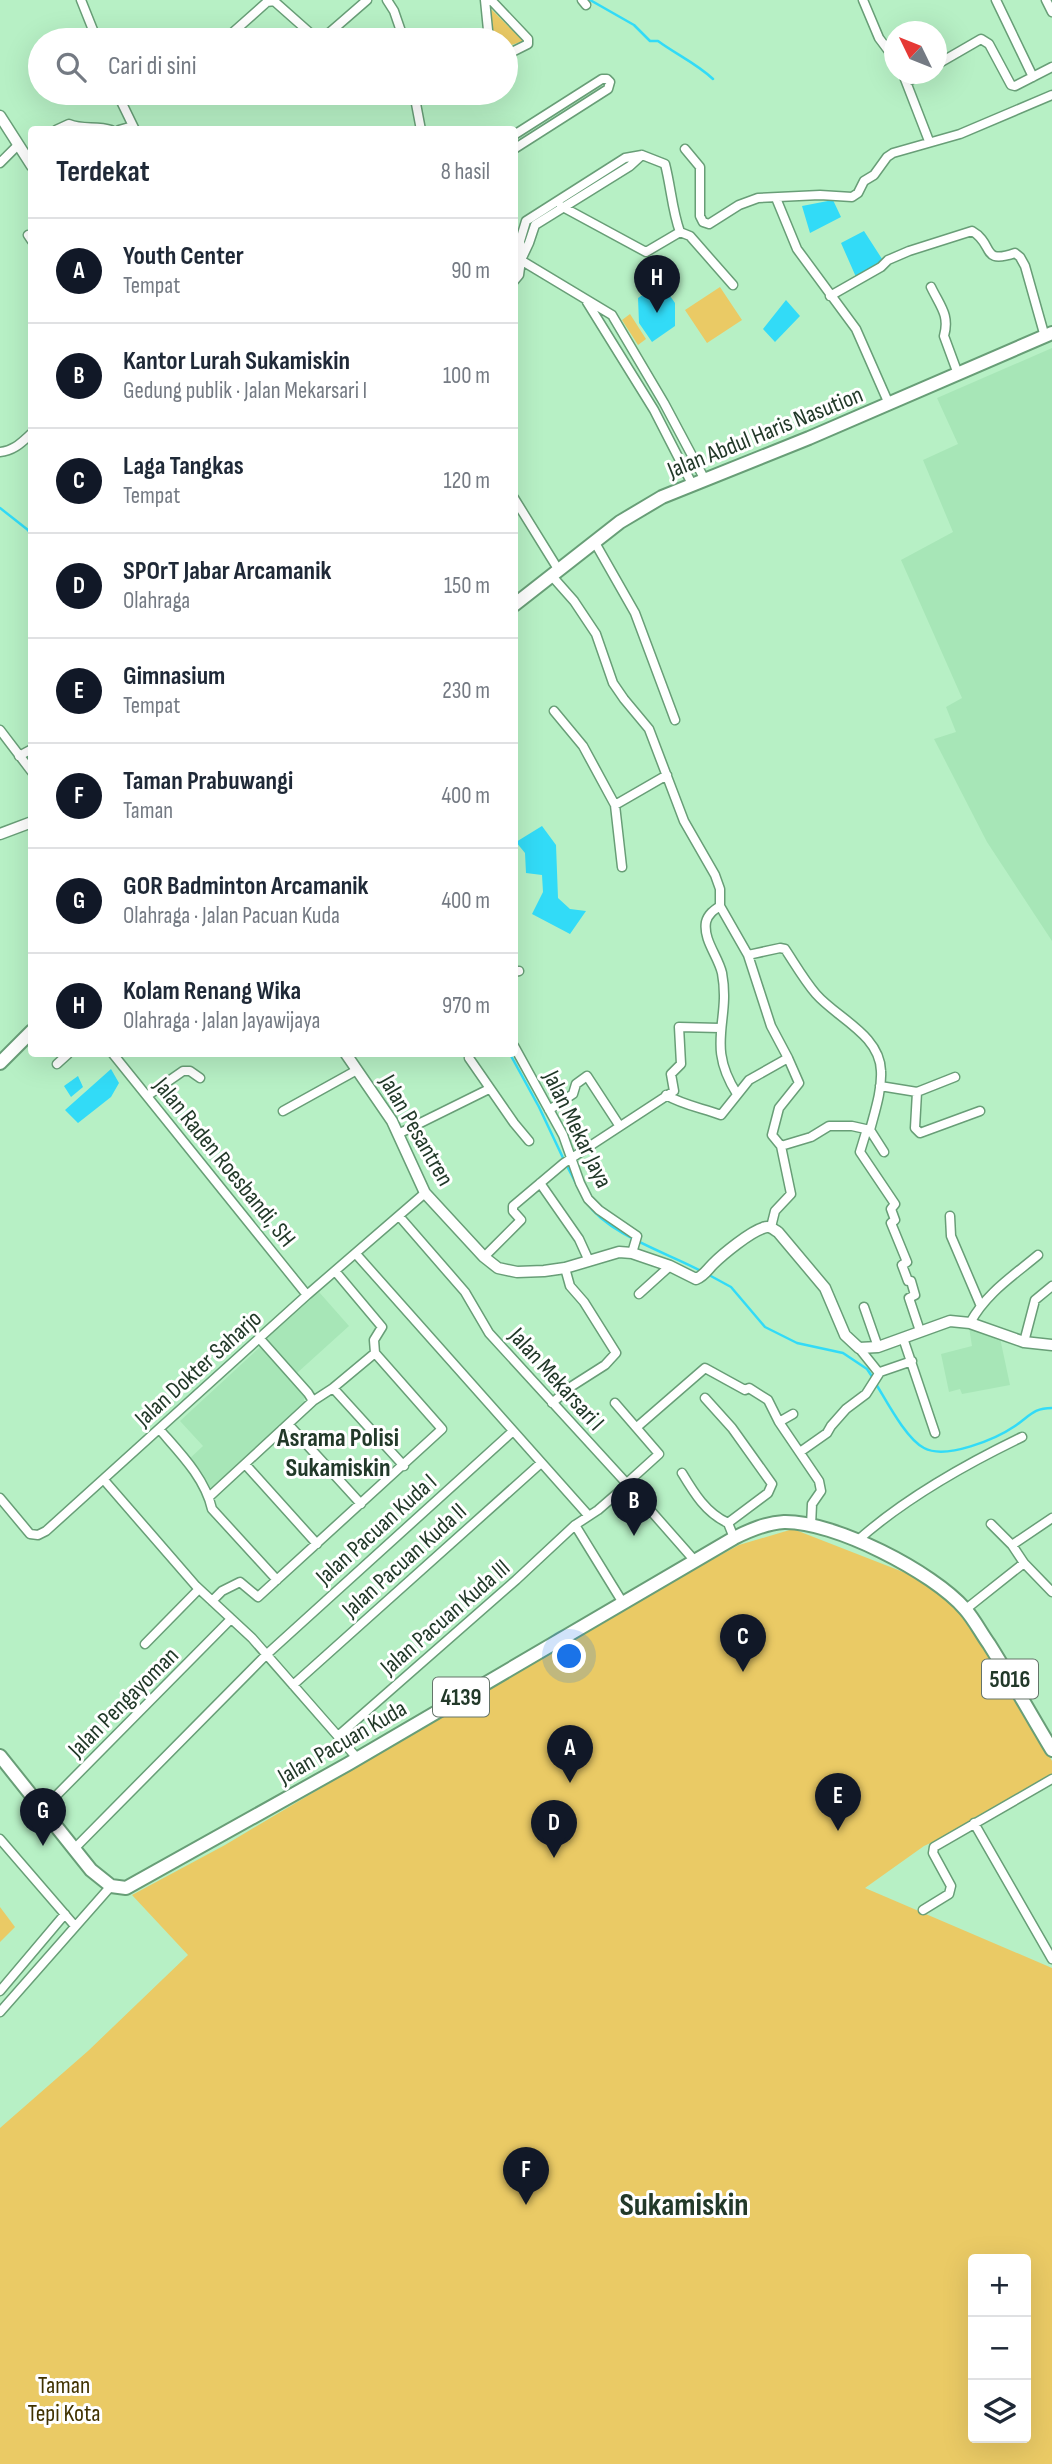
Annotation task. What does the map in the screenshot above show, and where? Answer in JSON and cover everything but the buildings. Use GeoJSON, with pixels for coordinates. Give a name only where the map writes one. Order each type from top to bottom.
{"type":"FeatureCollection","features":[{"type":"Feature","properties":{"kind":"main road","name":"Jalan Abdul Haris Nasution"},"geometry":{"type":"LineString","coordinates":[[518,602],[620,522],[662,497],[1048,335]]}},
{"type":"Feature","properties":{"kind":"main road"},"geometry":{"type":"LineString","coordinates":[[0,1063],[28,1035]]}},
{"type":"Feature","properties":{"kind":"main road","name":"Jalan Pacuan Kuda"},"geometry":{"type":"LineString","coordinates":[[111,1886],[122,1888],[133,1885],[358,1758],[623,1603],[692,1558],[759,1526],[785,1522],[811,1526],[857,1541],[911,1568],[966,1609]]}},
{"type":"Feature","properties":{"kind":"main road","name":"5016"},"geometry":{"type":"LineString","coordinates":[[966,1609],[1052,1750]]}},
{"type":"Feature","properties":{"kind":"main road"},"geometry":{"type":"LineString","coordinates":[[0,1756],[100,1880],[111,1886]]}},
{"type":"Feature","properties":{"kind":"street"},"geometry":{"type":"LineString","coordinates":[[81,0],[92,28]]}},
{"type":"Feature","properties":{"kind":"street"},"geometry":{"type":"LineString","coordinates":[[334,28],[367,0]]}},
{"type":"Feature","properties":{"kind":"street"},"geometry":{"type":"LineString","coordinates":[[387,0],[400,28]]}},
{"type":"Feature","properties":{"kind":"street"},"geometry":{"type":"LineString","coordinates":[[485,0],[488,28]]}},
{"type":"Feature","properties":{"kind":"street"},"geometry":{"type":"LineString","coordinates":[[491,0],[518,28]]}},
{"type":"Feature","properties":{"kind":"street"},"geometry":{"type":"LineString","coordinates":[[863,0],[884,45]]}},
{"type":"Feature","properties":{"kind":"street"},"geometry":{"type":"LineString","coordinates":[[996,0],[1033,77]]}},
{"type":"Feature","properties":{"kind":"street"},"geometry":{"type":"LineString","coordinates":[[1046,0],[1052,12]]}},
{"type":"Feature","properties":{"kind":"street"},"geometry":{"type":"LineString","coordinates":[[240,28],[267,2],[274,1],[306,28]]}},
{"type":"Feature","properties":{"kind":"street"},"geometry":{"type":"LineString","coordinates":[[518,28],[528,39],[528,44],[518,49]]}},
{"type":"Feature","properties":{"kind":"street"},"geometry":{"type":"LineString","coordinates":[[947,59],[985,39],[1012,85],[1015,86],[1052,67]]}},
{"type":"Feature","properties":{"kind":"street"},"geometry":{"type":"LineString","coordinates":[[518,133],[602,79],[609,80],[608,89],[518,147]]}},
{"type":"Feature","properties":{"kind":"street"},"geometry":{"type":"LineString","coordinates":[[907,84],[929,141]]}},
{"type":"Feature","properties":{"kind":"street"},"geometry":{"type":"LineString","coordinates":[[685,149],[700,167],[700,212],[705,223],[709,224],[739,205],[758,198],[820,195],[852,197],[858,193],[864,181],[879,170],[887,157],[929,141],[960,134],[1052,95]]}},
{"type":"Feature","properties":{"kind":"street"},"geometry":{"type":"LineString","coordinates":[[123,105],[133,126]]}},
{"type":"Feature","properties":{"kind":"street"},"geometry":{"type":"LineString","coordinates":[[416,105],[420,126]]}},
{"type":"Feature","properties":{"kind":"street"},"geometry":{"type":"LineString","coordinates":[[0,116],[24,147],[0,163]]}},
{"type":"Feature","properties":{"kind":"street"},"geometry":{"type":"LineString","coordinates":[[518,135],[527,141]]}},
{"type":"Feature","properties":{"kind":"street"},"geometry":{"type":"LineString","coordinates":[[518,276],[518,258],[529,243],[535,225],[625,159],[642,155],[665,164],[674,215],[680,232]]}},
{"type":"Feature","properties":{"kind":"street"},"geometry":{"type":"LineString","coordinates":[[776,198],[797,249],[856,329],[889,404]]}},
{"type":"Feature","properties":{"kind":"street"},"geometry":{"type":"LineString","coordinates":[[559,205],[646,252],[680,232]]}},
{"type":"Feature","properties":{"kind":"street"},"geometry":{"type":"LineString","coordinates":[[830,296],[881,267],[888,260],[972,231],[982,239],[993,256],[998,258],[1015,253],[1020,257],[1048,335]]}},
{"type":"Feature","properties":{"kind":"street"},"geometry":{"type":"LineString","coordinates":[[680,232],[691,236],[733,285]]}},
{"type":"Feature","properties":{"kind":"street"},"geometry":{"type":"LineString","coordinates":[[518,258],[612,315],[676,426],[698,482]]}},
{"type":"Feature","properties":{"kind":"street"},"geometry":{"type":"LineString","coordinates":[[931,287],[946,318],[944,335],[958,374]]}},
{"type":"Feature","properties":{"kind":"street"},"geometry":{"type":"LineString","coordinates":[[585,299],[698,482]]}},
{"type":"Feature","properties":{"kind":"street"},"geometry":{"type":"LineString","coordinates":[[0,452],[18,446],[28,437]]}},
{"type":"Feature","properties":{"kind":"street"},"geometry":{"type":"LineString","coordinates":[[518,505],[554,572],[596,634],[613,683],[649,729],[684,821],[718,882],[720,906],[748,955],[771,1026],[799,1083],[779,1108],[775,1118],[772,1135],[781,1146],[792,1194],[775,1211],[771,1227],[825,1288],[845,1335],[859,1348],[878,1375]]}},
{"type":"Feature","properties":{"kind":"street"},"geometry":{"type":"LineString","coordinates":[[594,541],[635,614],[675,720]]}},
{"type":"Feature","properties":{"kind":"street"},"geometry":{"type":"LineString","coordinates":[[554,711],[583,746],[615,805],[622,867]]}},
{"type":"Feature","properties":{"kind":"street"},"geometry":{"type":"LineString","coordinates":[[0,730],[28,767]]}},
{"type":"Feature","properties":{"kind":"street"},"geometry":{"type":"LineString","coordinates":[[19,756],[28,751]]}},
{"type":"Feature","properties":{"kind":"street"},"geometry":{"type":"LineString","coordinates":[[615,805],[667,775]]}},
{"type":"Feature","properties":{"kind":"street"},"geometry":{"type":"LineString","coordinates":[[0,834],[28,824]]}},
{"type":"Feature","properties":{"kind":"street"},"geometry":{"type":"LineString","coordinates":[[720,906],[709,914],[706,934],[722,971],[724,995],[720,1028],[721,1062],[727,1079],[737,1094]]}},
{"type":"Feature","properties":{"kind":"street"},"geometry":{"type":"LineString","coordinates":[[748,955],[785,949],[817,995],[862,1034],[876,1050],[882,1069],[880,1086],[860,1152],[895,1204],[891,1209],[894,1220],[891,1223],[907,1262],[902,1265],[915,1295],[909,1297],[920,1331]]}},
{"type":"Feature","properties":{"kind":"street"},"geometry":{"type":"LineString","coordinates":[[484,1257],[521,1220],[513,1211],[513,1206],[568,1159],[674,1090],[671,1074],[681,1064],[679,1027],[720,1028]]}},
{"type":"Feature","properties":{"kind":"street","name":"Jalan Mekar Jaya"},"geometry":{"type":"LineString","coordinates":[[518,1053],[549,1110],[568,1159],[588,1199],[634,1245]]}},
{"type":"Feature","properties":{"kind":"street"},"geometry":{"type":"LineString","coordinates":[[57,1064],[65,1057]]}},
{"type":"Feature","properties":{"kind":"street","name":"Jalan Raden Roesbandi, SH"},"geometry":{"type":"LineString","coordinates":[[115,1057],[307,1295]]}},
{"type":"Feature","properties":{"kind":"street","name":"Jalan Pesantren"},"geometry":{"type":"LineString","coordinates":[[348,1057],[392,1121],[425,1193],[484,1257],[498,1268],[517,1272],[565,1268],[634,1245],[696,1279],[713,1263],[764,1227],[771,1227]]}},
{"type":"Feature","properties":{"kind":"street"},"geometry":{"type":"LineString","coordinates":[[469,1058],[528,1141]]}},
{"type":"Feature","properties":{"kind":"street"},"geometry":{"type":"LineString","coordinates":[[666,1095],[679,1103],[721,1115],[749,1080],[788,1058]]}},
{"type":"Feature","properties":{"kind":"street"},"geometry":{"type":"LineString","coordinates":[[283,1111],[357,1070]]}},
{"type":"Feature","properties":{"kind":"street"},"geometry":{"type":"LineString","coordinates":[[147,1096],[183,1071],[190,1071],[200,1077]]}},
{"type":"Feature","properties":{"kind":"street"},"geometry":{"type":"LineString","coordinates":[[549,1110],[573,1094],[576,1084],[587,1076],[619,1125]]}},
{"type":"Feature","properties":{"kind":"street"},"geometry":{"type":"LineString","coordinates":[[880,1086],[916,1092],[955,1077]]}},
{"type":"Feature","properties":{"kind":"street"},"geometry":{"type":"LineString","coordinates":[[398,1134],[489,1088]]}},
{"type":"Feature","properties":{"kind":"street"},"geometry":{"type":"LineString","coordinates":[[916,1092],[915,1128],[919,1133],[980,1111]]}},
{"type":"Feature","properties":{"kind":"street"},"geometry":{"type":"LineString","coordinates":[[781,1146],[811,1137],[829,1126],[852,1126],[869,1129],[884,1152]]}},
{"type":"Feature","properties":{"kind":"street"},"geometry":{"type":"LineString","coordinates":[[540,1183],[579,1239],[589,1261]]}},
{"type":"Feature","properties":{"kind":"street","name":"Jalan Dokter Saharjo"},"geometry":{"type":"LineString","coordinates":[[0,1498],[30,1534],[38,1535],[46,1531],[307,1295],[425,1193]]}},
{"type":"Feature","properties":{"kind":"street","name":"Jalan Mekarsari I"},"geometry":{"type":"LineString","coordinates":[[399,1216],[465,1292],[489,1333],[692,1558]]}},
{"type":"Feature","properties":{"kind":"street"},"geometry":{"type":"LineString","coordinates":[[950,1216],[951,1236],[980,1304]]}},
{"type":"Feature","properties":{"kind":"street"},"geometry":{"type":"LineString","coordinates":[[356,1254],[589,1516]]}},
{"type":"Feature","properties":{"kind":"street"},"geometry":{"type":"LineString","coordinates":[[970,1323],[980,1304],[1038,1255]]}},
{"type":"Feature","properties":{"kind":"street"},"geometry":{"type":"LineString","coordinates":[[639,1294],[670,1266]]}},
{"type":"Feature","properties":{"kind":"street"},"geometry":{"type":"LineString","coordinates":[[552,1403],[615,1356],[614,1349],[584,1301],[570,1286],[565,1268]]}},
{"type":"Feature","properties":{"kind":"street"},"geometry":{"type":"LineString","coordinates":[[212,1601],[222,1591],[240,1582],[258,1597],[442,1429],[375,1353],[374,1340],[382,1327],[335,1271]]}},
{"type":"Feature","properties":{"kind":"street"},"geometry":{"type":"LineString","coordinates":[[1024,1342],[1035,1300],[1052,1286]]}},
{"type":"Feature","properties":{"kind":"street"},"geometry":{"type":"LineString","coordinates":[[864,1307],[877,1347]]}},
{"type":"Feature","properties":{"kind":"street"},"geometry":{"type":"LineString","coordinates":[[859,1348],[877,1347],[950,1321],[970,1323],[1024,1342],[1052,1345]]}},
{"type":"Feature","properties":{"kind":"street"},"geometry":{"type":"LineString","coordinates":[[903,1338],[935,1433]]}},
{"type":"Feature","properties":{"kind":"street"},"geometry":{"type":"LineString","coordinates":[[260,1339],[313,1401]]}},
{"type":"Feature","properties":{"kind":"street"},"geometry":{"type":"LineString","coordinates":[[209,1497],[313,1401],[375,1353]]}},
{"type":"Feature","properties":{"kind":"street"},"geometry":{"type":"LineString","coordinates":[[800,1452],[827,1433],[838,1418],[866,1394],[878,1375],[912,1361]]}},
{"type":"Feature","properties":{"kind":"street"},"geometry":{"type":"LineString","coordinates":[[615,1403],[637,1427],[705,1368],[723,1380],[745,1390],[749,1388],[766,1398],[821,1486],[821,1491],[812,1504],[811,1526]]}},
{"type":"Feature","properties":{"kind":"street"},"geometry":{"type":"LineString","coordinates":[[333,1388],[404,1466]]}},
{"type":"Feature","properties":{"kind":"street"},"geometry":{"type":"LineString","coordinates":[[705,1398],[732,1428],[772,1484],[768,1493],[728,1523]]}},
{"type":"Feature","properties":{"kind":"street"},"geometry":{"type":"LineString","coordinates":[[779,1422],[793,1415]]}},
{"type":"Feature","properties":{"kind":"street"},"geometry":{"type":"LineString","coordinates":[[289,1425],[361,1504]]}},
{"type":"Feature","properties":{"kind":"street","name":"Jalan Pacuan Kuda III"},"geometry":{"type":"LineString","coordinates":[[338,1736],[659,1454],[637,1427]]}},
{"type":"Feature","properties":{"kind":"street"},"geometry":{"type":"LineString","coordinates":[[160,1430],[200,1478],[212,1509],[276,1580]]}},
{"type":"Feature","properties":{"kind":"street","name":"Jalan Pacuan Kuda I"},"geometry":{"type":"LineString","coordinates":[[74,1849],[266,1655],[512,1432]]}},
{"type":"Feature","properties":{"kind":"street"},"geometry":{"type":"LineString","coordinates":[[857,1541],[888,1513],[1022,1437]]}},
{"type":"Feature","properties":{"kind":"street","name":"Jalan Pacuan Kuda II"},"geometry":{"type":"LineString","coordinates":[[293,1685],[541,1463]]}},
{"type":"Feature","properties":{"kind":"street"},"geometry":{"type":"LineString","coordinates":[[246,1464],[317,1544]]}},
{"type":"Feature","properties":{"kind":"street"},"geometry":{"type":"LineString","coordinates":[[682,1473],[714,1516],[728,1523],[734,1538]]}},
{"type":"Feature","properties":{"kind":"street"},"geometry":{"type":"LineString","coordinates":[[104,1480],[199,1589],[252,1638],[358,1758]]}},
{"type":"Feature","properties":{"kind":"street"},"geometry":{"type":"LineString","coordinates":[[1012,1545],[1052,1518]]}},
{"type":"Feature","properties":{"kind":"street"},"geometry":{"type":"LineString","coordinates":[[991,1524],[1052,1592]]}},
{"type":"Feature","properties":{"kind":"street"},"geometry":{"type":"LineString","coordinates":[[575,1525],[623,1603]]}},
{"type":"Feature","properties":{"kind":"street"},"geometry":{"type":"LineString","coordinates":[[966,1609],[1024,1563]]}},
{"type":"Feature","properties":{"kind":"street"},"geometry":{"type":"LineString","coordinates":[[145,1644],[199,1589]]}},
{"type":"Feature","properties":{"kind":"street","name":"Jalan Pengayoman"},"geometry":{"type":"LineString","coordinates":[[42,1810],[230,1620]]}},
{"type":"Feature","properties":{"kind":"street"},"geometry":{"type":"LineString","coordinates":[[923,1910],[951,1890],[933,1850],[974,1823],[1052,1779]]}},
{"type":"Feature","properties":{"kind":"street"},"geometry":{"type":"LineString","coordinates":[[974,1823],[1052,1959]]}},
{"type":"Feature","properties":{"kind":"street"},"geometry":{"type":"LineString","coordinates":[[0,1839],[75,1926]]}},
{"type":"Feature","properties":{"kind":"street"},"geometry":{"type":"LineString","coordinates":[[0,2012],[111,1886]]}},
{"type":"Feature","properties":{"kind":"street"},"geometry":{"type":"LineString","coordinates":[[0,1991],[65,1914]]}},
{"type":"Feature","properties":{"kind":"shaded area"},"geometry":{"type":"Polygon","coordinates":[[[1052,348],[1052,941],[987,842],[934,739],[956,732],[946,707],[962,698],[901,560],[953,532],[923,460],[958,444],[937,398],[1052,348]]]}},
{"type":"Feature","properties":{"kind":"shaded area"},"geometry":{"type":"Polygon","coordinates":[[[319,1292],[349,1326],[297,1373],[266,1339],[319,1292]]]}},
{"type":"Feature","properties":{"kind":"shaded area"},"geometry":{"type":"Polygon","coordinates":[[[969,1327],[1000,1338],[1010,1385],[962,1394],[960,1389],[949,1392],[941,1354],[972,1346],[969,1327]]]}},
{"type":"Feature","properties":{"kind":"shaded area"},"geometry":{"type":"Polygon","coordinates":[[[260,1347],[304,1394],[304,1404],[211,1488],[187,1461],[203,1446],[180,1421],[260,1347]]]}},
{"type":"Feature","properties":{"kind":"green space"},"geometry":{"type":"Polygon","coordinates":[[[490,8],[510,28],[492,28],[490,8]]]}},
{"type":"Feature","properties":{"kind":"green space"},"geometry":{"type":"Polygon","coordinates":[[[720,287],[742,320],[707,343],[685,310],[720,287]]]}},
{"type":"Feature","properties":{"kind":"green space"},"geometry":{"type":"Polygon","coordinates":[[[630,314],[646,339],[638,345],[622,320],[630,314]]]}},
{"type":"Feature","properties":{"kind":"green space","name":"Taman Tepi Kota"},"geometry":{"type":"Polygon","coordinates":[[[793,1529],[934,1584],[964,1610],[1052,1761],[1052,1776],[974,1823],[924,1846],[865,1888],[1052,1968],[1052,2464],[0,2464],[0,2128],[88,2051],[188,1955],[132,1895],[225,1845],[625,1607],[739,1545],[793,1529]]]}},
{"type":"Feature","properties":{"kind":"green space"},"geometry":{"type":"Polygon","coordinates":[[[0,1907],[15,1927],[0,1942],[0,1907]]]}},
{"type":"Feature","properties":{"kind":"water"},"geometry":{"type":"Polygon","coordinates":[[[833,200],[841,217],[810,233],[802,206],[833,200]]]}},
{"type":"Feature","properties":{"kind":"water"},"geometry":{"type":"Polygon","coordinates":[[[864,231],[884,262],[856,277],[841,243],[864,231]]]}},
{"type":"Feature","properties":{"kind":"water"},"geometry":{"type":"Polygon","coordinates":[[[661,283],[675,303],[675,326],[652,342],[639,323],[638,298],[661,283]]]}},
{"type":"Feature","properties":{"kind":"water"},"geometry":{"type":"Polygon","coordinates":[[[786,300],[800,316],[775,342],[763,329],[786,300]]]}},
{"type":"Feature","properties":{"kind":"water"},"geometry":{"type":"Polygon","coordinates":[[[542,826],[556,845],[558,898],[570,909],[586,911],[570,934],[532,914],[543,892],[542,875],[526,873],[525,853],[518,841],[542,826]]]}},
{"type":"Feature","properties":{"kind":"water"},"geometry":{"type":"Polygon","coordinates":[[[111,1069],[119,1083],[111,1097],[78,1123],[65,1110],[111,1069]]]}},
{"type":"Feature","properties":{"kind":"water"},"geometry":{"type":"Polygon","coordinates":[[[78,1076],[83,1087],[71,1097],[64,1086],[78,1076]]]}},
{"type":"Feature","properties":{"kind":"waterway"},"geometry":{"type":"LineString","coordinates":[[590,0],[634,25],[650,41],[658,41],[713,79]]}},
{"type":"Feature","properties":{"kind":"waterway"},"geometry":{"type":"LineString","coordinates":[[0,508],[28,530]]}},
{"type":"Feature","properties":{"kind":"waterway"},"geometry":{"type":"LineString","coordinates":[[512,1057],[564,1160]]}},
{"type":"Feature","properties":{"kind":"waterway"},"geometry":{"type":"LineString","coordinates":[[567,1166],[583,1197]]}},
{"type":"Feature","properties":{"kind":"waterway"},"geometry":{"type":"LineString","coordinates":[[587,1203],[609,1225],[624,1234],[703,1272]]}},
{"type":"Feature","properties":{"kind":"waterway"},"geometry":{"type":"LineString","coordinates":[[709,1275],[731,1287],[765,1327],[797,1343],[843,1353],[867,1369],[873,1378]]}},
{"type":"Feature","properties":{"kind":"waterway"},"geometry":{"type":"LineString","coordinates":[[876,1384],[910,1436],[924,1448],[933,1451],[957,1450],[984,1442],[1007,1431],[1036,1411],[1052,1408]]}},
{"type":"Feature","properties":{"kind":"place","name":"Kolam Renang Wika"},"geometry":{"type":"Point","coordinates":[657,313]}},
{"type":"Feature","properties":{"kind":"place","name":"Kantor Lurah Sukamiskin"},"geometry":{"type":"Point","coordinates":[634,1536]}},
{"type":"Feature","properties":{"kind":"place","name":"Laga Tangkas"},"geometry":{"type":"Point","coordinates":[743,1672]}},
{"type":"Feature","properties":{"kind":"place","name":"Youth Center"},"geometry":{"type":"Point","coordinates":[570,1783]}},
{"type":"Feature","properties":{"kind":"place","name":"Gimnasium"},"geometry":{"type":"Point","coordinates":[838,1831]}},
{"type":"Feature","properties":{"kind":"place","name":"GOR Badminton Arcamanik"},"geometry":{"type":"Point","coordinates":[43,1846]}},
{"type":"Feature","properties":{"kind":"place","name":"SPOrT Jabar Arcamanik"},"geometry":{"type":"Point","coordinates":[554,1858]}},
{"type":"Feature","properties":{"kind":"place","name":"Taman Prabuwangi"},"geometry":{"type":"Point","coordinates":[526,2205]}},
{"type":"Feature","properties":{"kind":"district","name":"Asrama Polisi Sukamiskin"},"geometry":{"type":"Point","coordinates":[338,1452]}},
{"type":"Feature","properties":{"kind":"district","name":"Sukamiskin"},"geometry":{"type":"Point","coordinates":[684,2204]}}]}
